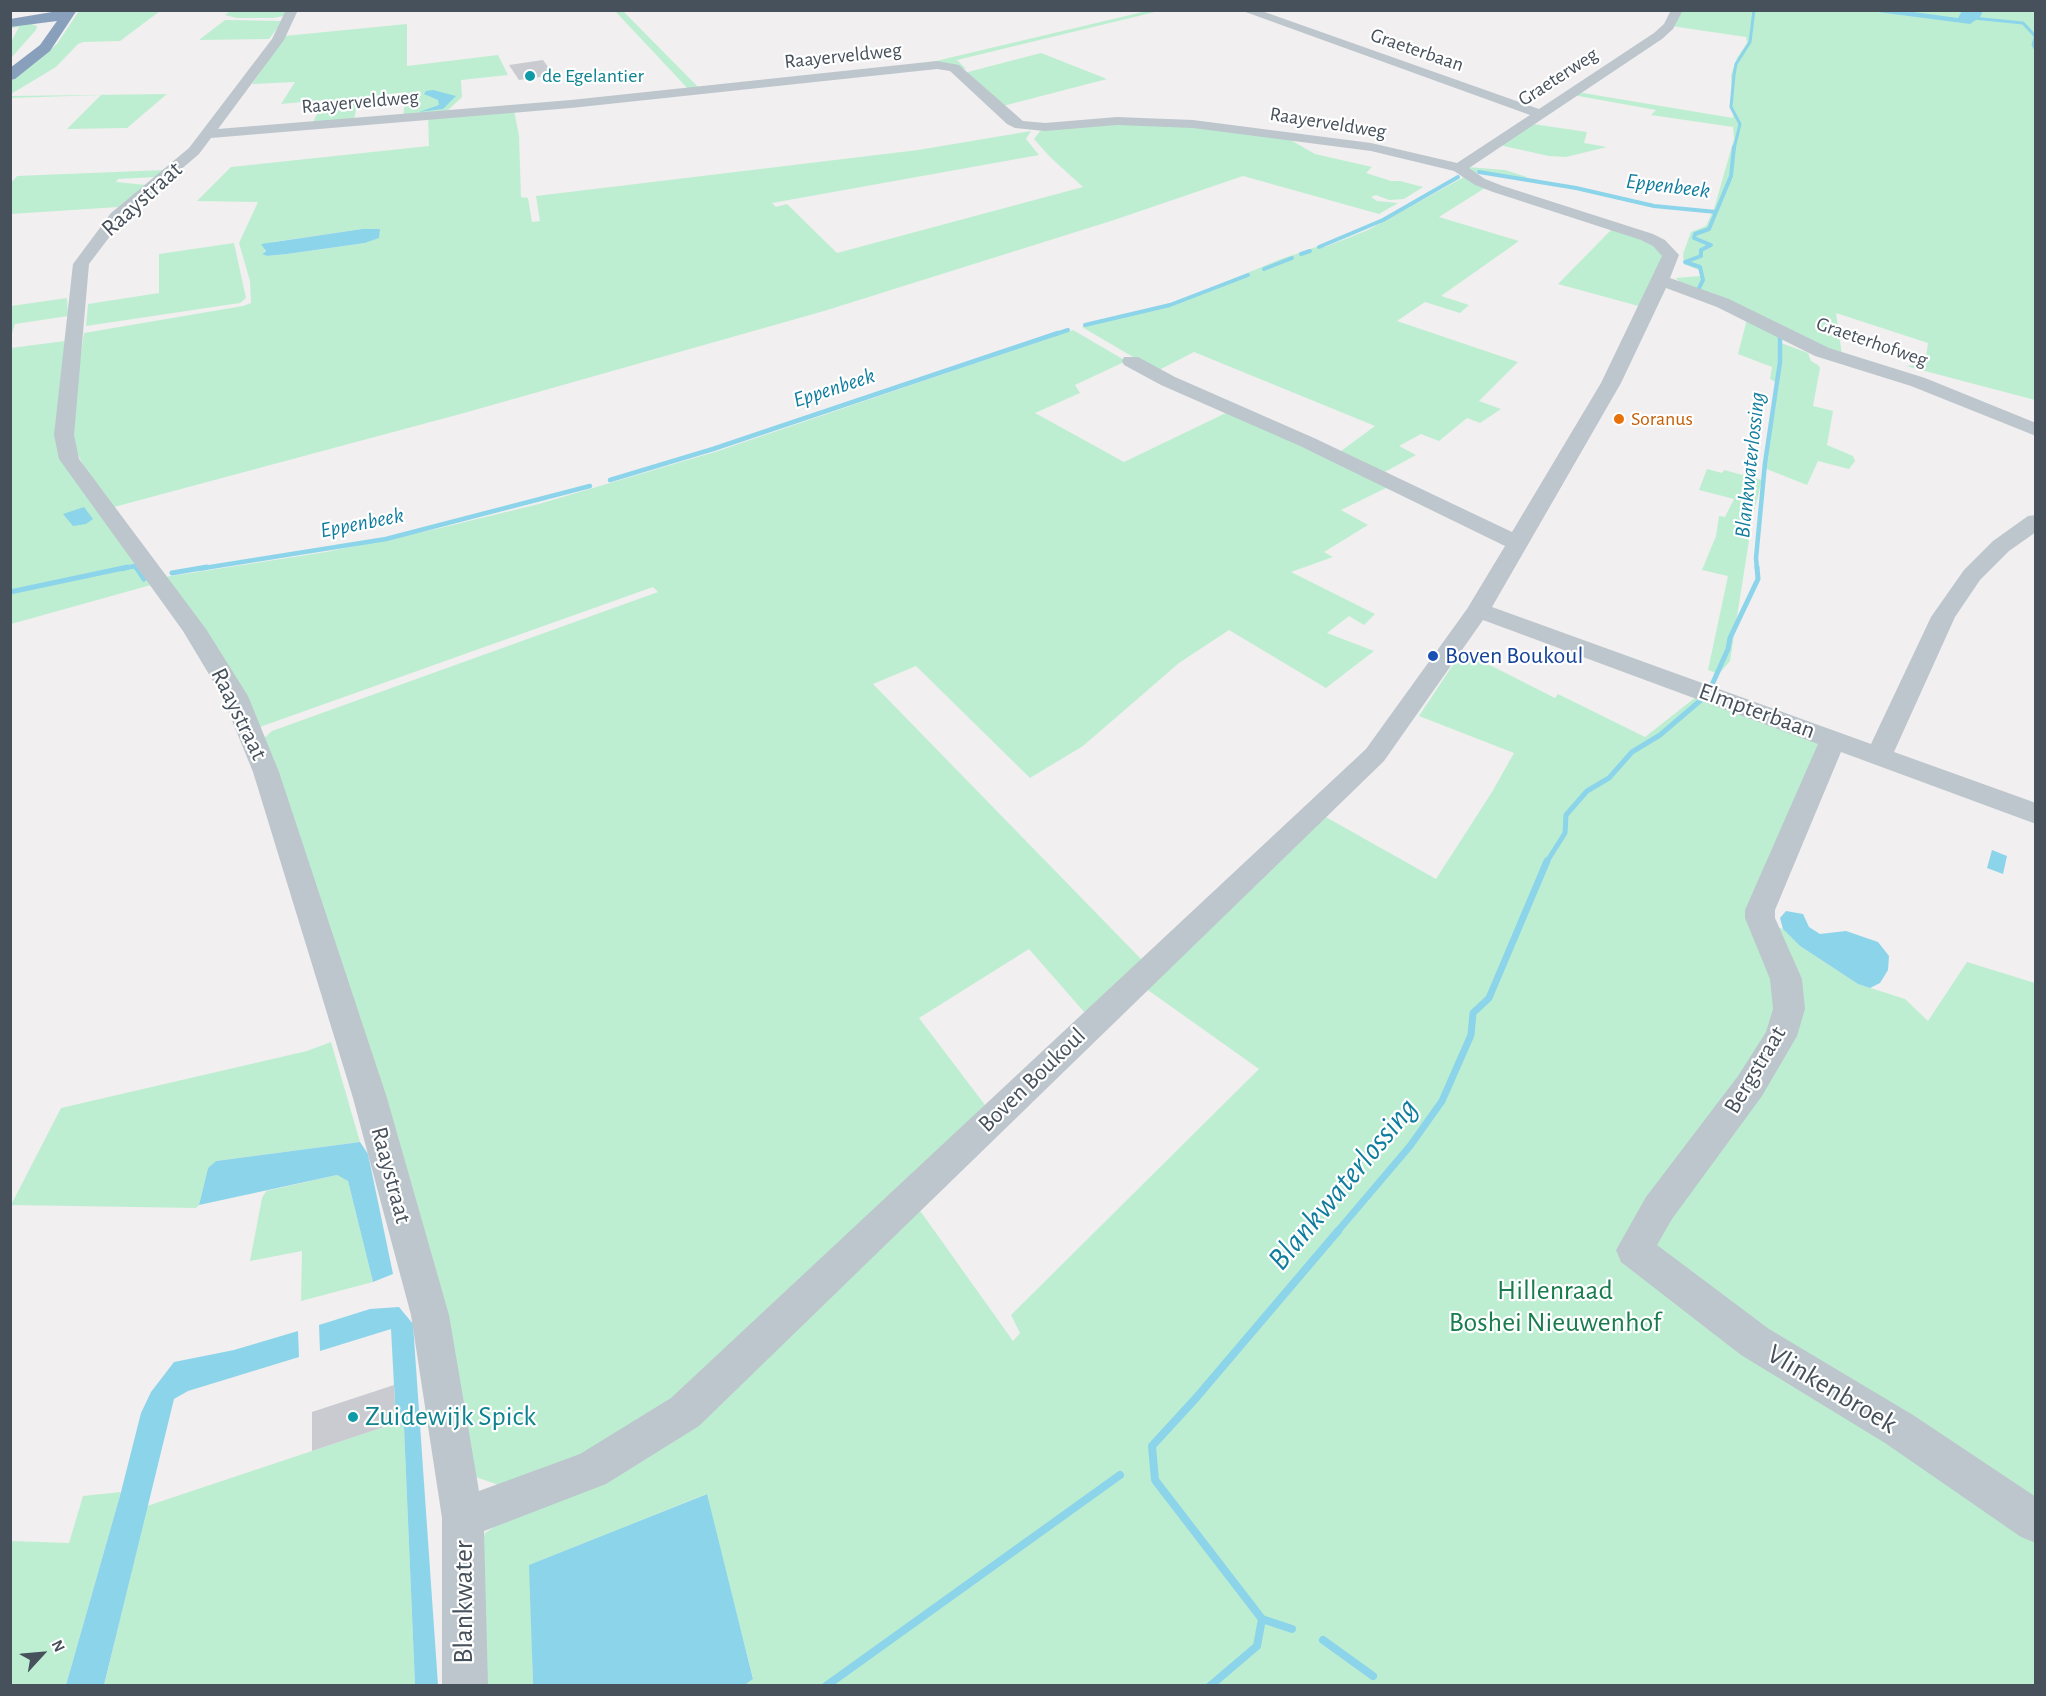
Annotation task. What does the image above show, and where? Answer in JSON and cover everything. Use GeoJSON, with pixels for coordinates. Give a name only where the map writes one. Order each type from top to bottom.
{"type":"FeatureCollection","features":[{"type":"Feature","properties":{"kind":"highway"},"geometry":{"type":"LineString","coordinates":[[10,21],[70,13]]}},
{"type":"Feature","properties":{"kind":"highway"},"geometry":{"type":"LineString","coordinates":[[10,76],[45,48],[70,13]]}},
{"type":"Feature","properties":{"kind":"highway"},"geometry":{"type":"LineString","coordinates":[[10,63],[32,42],[51,15]]}},
{"type":"Feature","properties":{"kind":"street","name":"Raaystraat"},"geometry":{"type":"LineString","coordinates":[[292,10],[278,40],[207,134],[181,163],[117,216],[100,235],[81,264],[64,435],[69,459],[188,620],[235,696],[267,772],[370,1098],[430,1315],[463,1518]]}},
{"type":"Feature","properties":{"kind":"street","name":"Graeterbaan"},"geometry":{"type":"LineString","coordinates":[[1246,10],[1540,114]]}},
{"type":"Feature","properties":{"kind":"street","name":"Graeterweg"},"geometry":{"type":"LineString","coordinates":[[1460,170],[1658,36],[1669,26],[1677,10]]}},
{"type":"Feature","properties":{"kind":"street","name":"Raayerveldweg"},"geometry":{"type":"LineString","coordinates":[[207,134],[571,104],[937,65],[954,68],[1012,122],[1030,127],[1117,121],[1193,124],[1371,147],[1460,170]]}},
{"type":"Feature","properties":{"kind":"street","name":"Boven Boukoul"},"geometry":{"type":"LineString","coordinates":[[463,1518],[592,1470],[685,1412],[1375,755],[1478,610],[1611,383],[1671,255],[1659,243],[1621,228],[1498,189],[1460,170]]}},
{"type":"Feature","properties":{"kind":"street","name":"Graeterhofweg"},"geometry":{"type":"LineString","coordinates":[[1661,280],[1723,303],[1822,352],[1918,382],[2036,430]]}},
{"type":"Feature","properties":{"kind":"street"},"geometry":{"type":"LineString","coordinates":[[1131,361],[1168,381],[1307,442],[1517,543]]}},
{"type":"Feature","properties":{"kind":"street"},"geometry":{"type":"LineString","coordinates":[[1879,756],[1944,617],[1972,575],[2001,546],[2034,523]]}},
{"type":"Feature","properties":{"kind":"street","name":"Elmpterbaan"},"geometry":{"type":"LineString","coordinates":[[1478,610],[2036,814]]}},
{"type":"Feature","properties":{"kind":"street","name":"Bergstraat"},"geometry":{"type":"LineString","coordinates":[[1634,1250],[1659,1208],[1750,1086],[1781,1036],[1789,1009],[1786,979],[1760,918],[1760,910],[1833,739]]}},
{"type":"Feature","properties":{"kind":"street","name":"Vlinkenbroek"},"geometry":{"type":"LineString","coordinates":[[1634,1250],[1755,1341],[1899,1430],[2036,1522]]}},
{"type":"Feature","properties":{"kind":"street","name":"Blankwater"},"geometry":{"type":"LineString","coordinates":[[463,1518],[465,1686]]}},
{"type":"Feature","properties":{"kind":"green space"},"geometry":{"type":"Polygon","coordinates":[[[79,11],[160,11],[120,41],[78,44],[56,67],[11,94],[11,81],[57,44],[79,11]]]}},
{"type":"Feature","properties":{"kind":"green space"},"geometry":{"type":"Polygon","coordinates":[[[230,11],[288,11],[284,16],[273,18],[237,18],[225,15],[230,11]]]}},
{"type":"Feature","properties":{"kind":"green space"},"geometry":{"type":"Polygon","coordinates":[[[615,11],[623,11],[701,90],[690,91],[615,11]]]}},
{"type":"Feature","properties":{"kind":"green space"},"geometry":{"type":"Polygon","coordinates":[[[1147,11],[1159,11],[957,60],[966,69],[919,65],[1147,11]]]}},
{"type":"Feature","properties":{"kind":"green space"},"geometry":{"type":"Polygon","coordinates":[[[1681,11],[2035,11],[2035,400],[1906,366],[1925,364],[1928,343],[1836,313],[1842,355],[1681,284],[1676,278],[1700,276],[1699,270],[1684,264],[1683,254],[1691,232],[1706,226],[1714,209],[1734,139],[1733,127],[1651,115],[1656,110],[1573,95],[1577,92],[1733,118],[1731,75],[1737,58],[1747,43],[1746,37],[1671,26],[1681,11]]]}},
{"type":"Feature","properties":{"kind":"green space"},"geometry":{"type":"Polygon","coordinates":[[[225,20],[283,21],[269,39],[199,40],[225,20]]]}},
{"type":"Feature","properties":{"kind":"green space"},"geometry":{"type":"Polygon","coordinates":[[[29,23],[37,26],[36,30],[11,58],[11,42],[19,27],[11,28],[11,24],[29,23]]]}},
{"type":"Feature","properties":{"kind":"green space"},"geometry":{"type":"Polygon","coordinates":[[[407,24],[407,66],[498,55],[508,75],[461,80],[462,97],[445,113],[403,117],[406,92],[358,98],[354,121],[312,124],[324,100],[281,104],[295,82],[252,84],[284,36],[407,24]]]}},
{"type":"Feature","properties":{"kind":"green space"},"geometry":{"type":"Polygon","coordinates":[[[1041,53],[1107,79],[999,107],[964,73],[1041,53]]]}},
{"type":"Feature","properties":{"kind":"green space"},"geometry":{"type":"Polygon","coordinates":[[[167,94],[127,128],[67,129],[101,95],[10,98],[11,96],[167,94]]]}},
{"type":"Feature","properties":{"kind":"green space"},"geometry":{"type":"Polygon","coordinates":[[[514,110],[519,136],[521,197],[528,198],[532,222],[540,221],[536,196],[918,150],[1031,131],[1026,139],[1039,155],[772,203],[776,207],[787,204],[837,253],[1083,187],[1034,139],[1041,130],[1149,122],[1282,135],[1315,154],[1372,167],[1366,173],[1391,181],[1423,187],[1404,199],[1389,200],[1376,195],[1371,197],[1377,201],[1398,203],[1379,214],[1243,176],[1114,220],[824,311],[464,413],[114,507],[87,472],[74,448],[73,407],[84,333],[251,303],[250,281],[239,243],[258,202],[197,201],[231,167],[429,146],[428,117],[514,110]],[[362,229],[273,242],[262,254],[267,256],[287,254],[365,243],[378,238],[362,229]]]}},
{"type":"Feature","properties":{"kind":"green space"},"geometry":{"type":"Polygon","coordinates":[[[1533,124],[1587,132],[1584,143],[1607,147],[1566,157],[1549,156],[1499,145],[1533,124]]]}},
{"type":"Feature","properties":{"kind":"green space"},"geometry":{"type":"Polygon","coordinates":[[[1467,167],[1505,170],[1527,177],[1524,180],[1486,173],[1472,173],[1467,167]]]}},
{"type":"Feature","properties":{"kind":"green space"},"geometry":{"type":"Polygon","coordinates":[[[164,170],[155,177],[118,179],[116,182],[146,185],[118,207],[11,214],[11,183],[17,176],[164,170]]]}},
{"type":"Feature","properties":{"kind":"green space"},"geometry":{"type":"Polygon","coordinates":[[[1464,177],[1485,188],[1439,217],[1519,241],[1441,296],[1469,305],[1460,313],[1425,302],[1397,321],[1518,362],[1479,401],[1501,409],[1480,423],[1467,418],[1439,441],[1421,434],[1399,446],[1416,455],[1381,474],[1337,454],[1375,426],[1194,352],[1157,371],[1082,327],[1179,301],[1281,259],[1319,246],[1325,247],[1368,230],[1464,177]]]}},
{"type":"Feature","properties":{"kind":"green space"},"geometry":{"type":"Polygon","coordinates":[[[1613,228],[1645,238],[1665,254],[1642,307],[1558,284],[1613,228]]]}},
{"type":"Feature","properties":{"kind":"green space"},"geometry":{"type":"Polygon","coordinates":[[[234,243],[246,298],[240,303],[86,326],[88,304],[159,293],[159,254],[234,243]]]}},
{"type":"Feature","properties":{"kind":"green space"},"geometry":{"type":"Polygon","coordinates":[[[67,298],[68,316],[15,324],[11,337],[11,306],[67,298]]]}},
{"type":"Feature","properties":{"kind":"green space"},"geometry":{"type":"Polygon","coordinates":[[[1747,319],[1779,334],[1781,343],[1808,353],[1811,361],[1818,365],[1820,368],[1813,406],[1833,411],[1827,445],[1853,456],[1855,461],[1849,469],[1818,461],[1807,485],[1764,468],[1779,384],[1770,379],[1772,367],[1738,354],[1747,319]]]}},
{"type":"Feature","properties":{"kind":"green space"},"geometry":{"type":"Polygon","coordinates":[[[1073,330],[1126,361],[1075,385],[1080,393],[1035,413],[1124,462],[1228,412],[1388,487],[1341,510],[1368,525],[1324,552],[1333,557],[1291,572],[1375,614],[1364,625],[1349,616],[1327,633],[1374,651],[1326,688],[1229,630],[1179,663],[1083,746],[1030,778],[916,666],[873,684],[1142,960],[1085,1013],[1029,949],[919,1018],[985,1105],[692,1390],[613,1444],[507,1488],[473,1476],[262,740],[272,731],[658,592],[653,587],[257,728],[165,577],[326,552],[539,504],[718,451],[1073,330]]]}},
{"type":"Feature","properties":{"kind":"green space"},"geometry":{"type":"Polygon","coordinates":[[[65,341],[55,436],[151,585],[11,624],[11,348],[65,341]]]}},
{"type":"Feature","properties":{"kind":"green space"},"geometry":{"type":"Polygon","coordinates":[[[1707,469],[1722,473],[1724,470],[1762,480],[1753,515],[1730,661],[1719,674],[1708,670],[1728,576],[1702,570],[1716,536],[1719,516],[1725,517],[1734,499],[1699,490],[1707,469]]]}},
{"type":"Feature","properties":{"kind":"green space","name":"Hillenraad Boshei Nieuwenhof"},"geometry":{"type":"Polygon","coordinates":[[[1462,651],[1555,698],[1558,694],[1645,737],[1701,693],[1822,743],[1753,895],[1768,923],[1783,929],[1800,946],[1858,984],[1905,999],[1928,1021],[1967,962],[2035,983],[2035,1685],[743,1685],[753,1678],[706,1494],[530,1565],[533,1685],[479,1685],[475,1560],[485,1533],[513,1514],[618,1473],[916,1205],[1013,1341],[1020,1333],[1011,1315],[1259,1069],[1145,988],[1324,816],[1436,879],[1492,792],[1514,753],[1419,716],[1462,651]]]}},
{"type":"Feature","properties":{"kind":"green space"},"geometry":{"type":"Polygon","coordinates":[[[331,1042],[360,1142],[216,1161],[208,1168],[199,1205],[196,1208],[11,1205],[61,1108],[307,1051],[331,1042]]]}},
{"type":"Feature","properties":{"kind":"green space"},"geometry":{"type":"Polygon","coordinates":[[[337,1175],[348,1181],[373,1282],[301,1301],[302,1251],[250,1261],[262,1198],[266,1191],[337,1175]]]}},
{"type":"Feature","properties":{"kind":"green space"},"geometry":{"type":"Polygon","coordinates":[[[396,1423],[404,1427],[415,1685],[104,1686],[147,1506],[396,1423]]]}},
{"type":"Feature","properties":{"kind":"green space"},"geometry":{"type":"Polygon","coordinates":[[[121,1492],[66,1685],[11,1686],[11,1541],[69,1543],[83,1496],[121,1492]]]}},
{"type":"Feature","properties":{"kind":"water"},"geometry":{"type":"Polygon","coordinates":[[[1870,11],[1906,11],[1958,18],[1962,11],[1983,11],[1980,17],[1970,24],[1870,11]]]}},
{"type":"Feature","properties":{"kind":"water"},"geometry":{"type":"Polygon","coordinates":[[[433,90],[456,96],[443,109],[419,112],[439,105],[438,100],[424,94],[426,91],[433,90]]]}},
{"type":"Feature","properties":{"kind":"water"},"geometry":{"type":"Polygon","coordinates":[[[362,229],[380,229],[379,238],[365,243],[287,254],[267,256],[262,254],[266,251],[261,244],[362,229]]]}},
{"type":"Feature","properties":{"kind":"water"},"geometry":{"type":"Polygon","coordinates":[[[84,507],[93,519],[86,524],[73,526],[63,514],[84,507]]]}},
{"type":"Feature","properties":{"kind":"water"},"geometry":{"type":"Polygon","coordinates":[[[1992,850],[2007,856],[2003,874],[1987,868],[1992,850]]]}},
{"type":"Feature","properties":{"kind":"water"},"geometry":{"type":"Polygon","coordinates":[[[1786,911],[1803,914],[1809,927],[1820,934],[1846,931],[1878,942],[1889,956],[1888,970],[1880,983],[1870,988],[1858,984],[1800,946],[1783,929],[1780,918],[1786,911]]]}},
{"type":"Feature","properties":{"kind":"water"},"geometry":{"type":"Polygon","coordinates":[[[360,1142],[368,1154],[393,1274],[373,1282],[348,1181],[337,1175],[199,1205],[208,1168],[216,1161],[360,1142]]]}},
{"type":"Feature","properties":{"kind":"water"},"geometry":{"type":"Polygon","coordinates":[[[399,1307],[413,1324],[438,1685],[415,1685],[404,1427],[396,1423],[391,1329],[320,1351],[319,1325],[370,1309],[399,1307]]]}},
{"type":"Feature","properties":{"kind":"water"},"geometry":{"type":"Polygon","coordinates":[[[298,1331],[299,1357],[188,1391],[174,1399],[104,1685],[66,1685],[141,1413],[151,1392],[174,1362],[234,1350],[298,1331]]]}},
{"type":"Feature","properties":{"kind":"water"},"geometry":{"type":"Polygon","coordinates":[[[707,1494],[753,1679],[743,1686],[533,1685],[529,1565],[707,1494]]]}},
{"type":"Feature","properties":{"kind":"building"},"geometry":{"type":"Polygon","coordinates":[[[543,60],[554,75],[519,80],[509,65],[543,60]]]}},
{"type":"Feature","properties":{"kind":"building","name":"Zuidewijk Spick"},"geometry":{"type":"Polygon","coordinates":[[[394,1385],[396,1423],[312,1451],[312,1412],[394,1385]]]}},
{"type":"Feature","properties":{"kind":"waterway","name":"Eppenbeek"},"geometry":{"type":"LineString","coordinates":[[1734,149],[1740,124],[1731,107],[1734,75],[1736,64],[1750,42],[1754,10]]}},
{"type":"Feature","properties":{"kind":"waterway"},"geometry":{"type":"LineString","coordinates":[[1973,18],[2023,23],[2035,36]]}},
{"type":"Feature","properties":{"kind":"waterway"},"geometry":{"type":"LineString","coordinates":[[2035,38],[2033,45],[2036,50]]}},
{"type":"Feature","properties":{"kind":"waterway","name":"Eppenbeek"},"geometry":{"type":"LineString","coordinates":[[1716,212],[1731,176],[1734,147]]}},
{"type":"Feature","properties":{"kind":"waterway","name":"Eppenbeek"},"geometry":{"type":"LineString","coordinates":[[1479,172],[1576,188],[1654,206],[1716,212]]}},
{"type":"Feature","properties":{"kind":"waterway","name":"Eppenbeek"},"geometry":{"type":"LineString","coordinates":[[1319,247],[1383,220],[1458,177]]}},
{"type":"Feature","properties":{"kind":"waterway","name":"Blankwaterlossing"},"geometry":{"type":"LineString","coordinates":[[1698,290],[1703,280],[1700,267],[1685,262],[1701,256],[1701,250],[1711,245],[1694,238],[1695,234],[1709,229],[1716,212]]}},
{"type":"Feature","properties":{"kind":"waterway","name":"Eppenbeek"},"geometry":{"type":"LineString","coordinates":[[1301,254],[1310,251]]}},
{"type":"Feature","properties":{"kind":"waterway","name":"Eppenbeek"},"geometry":{"type":"LineString","coordinates":[[1264,269],[1292,258]]}},
{"type":"Feature","properties":{"kind":"waterway","name":"Eppenbeek"},"geometry":{"type":"LineString","coordinates":[[1085,325],[1170,305],[1248,275]]}},
{"type":"Feature","properties":{"kind":"waterway","name":"Eppenbeek"},"geometry":{"type":"LineString","coordinates":[[1053,335],[1068,330]]}},
{"type":"Feature","properties":{"kind":"waterway","name":"Eppenbeek"},"geometry":{"type":"LineString","coordinates":[[610,480],[713,449],[1058,333]]}},
{"type":"Feature","properties":{"kind":"waterway","name":"Blankwaterlossing"},"geometry":{"type":"LineString","coordinates":[[1757,569],[1756,558],[1765,463],[1780,362],[1780,336],[1777,334]]}},
{"type":"Feature","properties":{"kind":"waterway","name":"Eppenbeek"},"geometry":{"type":"LineString","coordinates":[[198,569],[386,539],[590,486]]}},
{"type":"Feature","properties":{"kind":"waterway","name":"Eppenbeek"},"geometry":{"type":"LineString","coordinates":[[121,569],[135,566],[137,569]]}},
{"type":"Feature","properties":{"kind":"waterway","name":"Eppenbeek"},"geometry":{"type":"LineString","coordinates":[[10,592],[128,567]]}},
{"type":"Feature","properties":{"kind":"waterway","name":"Eppenbeek"},"geometry":{"type":"LineString","coordinates":[[136,567],[144,579]]}},
{"type":"Feature","properties":{"kind":"waterway","name":"Eppenbeek"},"geometry":{"type":"LineString","coordinates":[[172,573],[207,567]]}},
{"type":"Feature","properties":{"kind":"waterway","name":"Blankwaterlossing"},"geometry":{"type":"LineString","coordinates":[[1711,687],[1728,649],[1730,638],[1758,579],[1757,567]]}},
{"type":"Feature","properties":{"kind":"waterway","name":"Blankwaterlossing"},"geometry":{"type":"LineString","coordinates":[[1546,862],[1565,833],[1566,815],[1587,791],[1609,778],[1632,752],[1660,735],[1701,700]]}},
{"type":"Feature","properties":{"kind":"waterway","name":"Blankwaterlossing"},"geometry":{"type":"LineString","coordinates":[[1337,1232],[1410,1146],[1442,1101],[1471,1035],[1473,1013],[1489,998],[1546,862]]}},
{"type":"Feature","properties":{"kind":"waterway","name":"Blankwaterlossing"},"geometry":{"type":"LineString","coordinates":[[1262,1619],[1155,1480],[1152,1446],[1196,1398],[1338,1231]]}},
{"type":"Feature","properties":{"kind":"waterway"},"geometry":{"type":"LineString","coordinates":[[826,1686],[1120,1475]]}},
{"type":"Feature","properties":{"kind":"waterway","name":"Blankwaterlossing"},"geometry":{"type":"LineString","coordinates":[[1210,1686],[1257,1646],[1262,1619]]}},
{"type":"Feature","properties":{"kind":"waterway"},"geometry":{"type":"LineString","coordinates":[[1262,1619],[1292,1629]]}},
{"type":"Feature","properties":{"kind":"waterway"},"geometry":{"type":"LineString","coordinates":[[1323,1640],[1373,1676]]}},
{"type":"Feature","properties":{"kind":"place","name":"de Egelantier"},"geometry":{"type":"Point","coordinates":[530,76]}},
{"type":"Feature","properties":{"kind":"place","name":"Soranus"},"geometry":{"type":"Point","coordinates":[1619,419]}},
{"type":"Feature","properties":{"kind":"place","name":"Boven Boukoul"},"geometry":{"type":"Point","coordinates":[1433,656]}},
{"type":"Feature","properties":{"kind":"place","name":"Zuidewijk Spick"},"geometry":{"type":"Point","coordinates":[353,1417]}}]}
